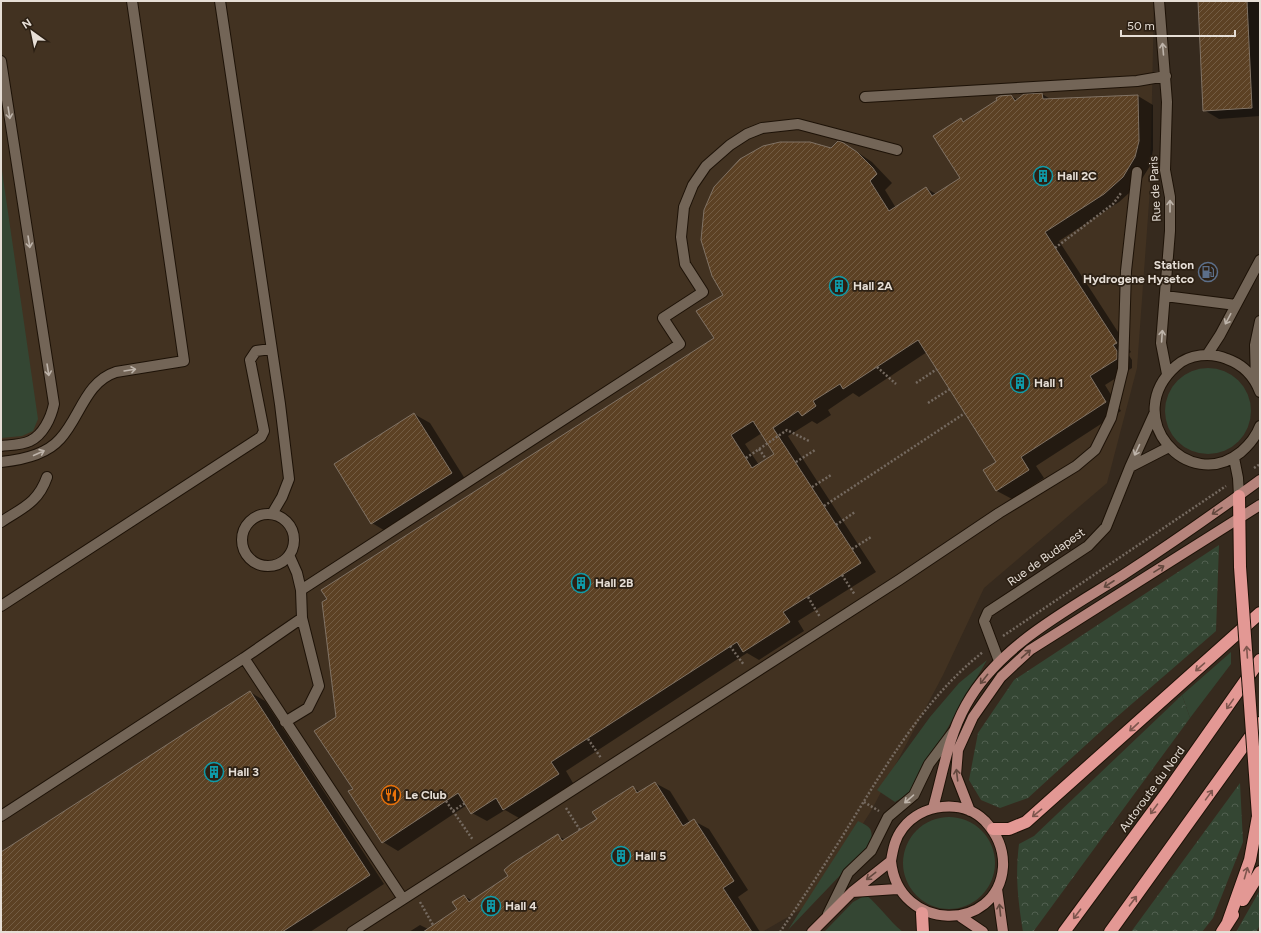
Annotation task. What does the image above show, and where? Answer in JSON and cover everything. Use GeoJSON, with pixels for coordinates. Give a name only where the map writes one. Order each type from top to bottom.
{"type":"FeatureCollection","features":[{"type":"Feature","properties":{"kind":"highway"},"geometry":{"type":"LineString","coordinates":[[1225,927],[1243,883],[1250,860],[1258,816],[1240,567],[1239,496]]}},
{"type":"Feature","properties":{"kind":"highway"},"geometry":{"type":"LineString","coordinates":[[993,829],[1009,829],[1026,822],[1051,802],[1260,613]]}},
{"type":"Feature","properties":{"kind":"highway","name":"Autoroute du Nord"},"geometry":{"type":"LineString","coordinates":[[1064,932],[1165,795],[1260,660]]}},
{"type":"Feature","properties":{"kind":"highway"},"geometry":{"type":"LineString","coordinates":[[1110,932],[1260,723]]}},
{"type":"Feature","properties":{"kind":"highway"},"geometry":{"type":"LineString","coordinates":[[1225,927],[1260,872]]}},
{"type":"Feature","properties":{"kind":"highway"},"geometry":{"type":"LineString","coordinates":[[922,913],[923,932]]}},
{"type":"Feature","properties":{"kind":"main road"},"geometry":{"type":"LineString","coordinates":[[933,808],[953,732],[966,704],[984,678],[999,661],[1043,627],[1239,496],[1260,480]]}},
{"type":"Feature","properties":{"kind":"main road"},"geometry":{"type":"LineString","coordinates":[[970,811],[956,775],[958,750],[973,717],[1001,676],[1030,650],[1260,505]]}},
{"type":"Feature","properties":{"kind":"main road"},"geometry":{"type":"LineString","coordinates":[[933,808],[958,808],[970,811],[983,819],[993,829],[1000,843],[1004,859],[1002,874],[997,889],[976,911],[961,917],[941,918],[922,913],[908,903],[897,889],[892,876],[891,861],[894,844],[903,828],[917,815],[933,808]]}},
{"type":"Feature","properties":{"kind":"main road"},"geometry":{"type":"LineString","coordinates":[[812,932],[852,892],[891,861]]}},
{"type":"Feature","properties":{"kind":"main road"},"geometry":{"type":"LineString","coordinates":[[852,892],[897,889]]}},
{"type":"Feature","properties":{"kind":"main road"},"geometry":{"type":"LineString","coordinates":[[997,889],[1003,932]]}},
{"type":"Feature","properties":{"kind":"main road"},"geometry":{"type":"LineString","coordinates":[[961,917],[983,932]]}},
{"type":"Feature","properties":{"kind":"street"},"geometry":{"type":"LineString","coordinates":[[1,462],[39,454],[60,440],[88,396],[106,375],[184,361],[132,1]]}},
{"type":"Feature","properties":{"kind":"street"},"geometry":{"type":"LineString","coordinates":[[220,1],[289,479],[282,497],[272,514]]}},
{"type":"Feature","properties":{"kind":"street","name":"Rue de Paris"},"geometry":{"type":"LineString","coordinates":[[1159,1],[1166,76],[1167,130],[1165,170],[1170,198],[1170,231],[1162,343],[1167,374]]}},
{"type":"Feature","properties":{"kind":"street"},"geometry":{"type":"LineString","coordinates":[[1,61],[54,404],[48,422],[38,435],[29,442],[1,446]]}},
{"type":"Feature","properties":{"kind":"street"},"geometry":{"type":"LineString","coordinates":[[865,97],[1137,81],[1166,76]]}},
{"type":"Feature","properties":{"kind":"street"},"geometry":{"type":"LineString","coordinates":[[301,590],[680,344],[663,318],[703,292],[685,264],[681,237],[684,207],[693,185],[706,166],[730,145],[748,134],[762,128],[798,124],[897,150]]}},
{"type":"Feature","properties":{"kind":"street"},"geometry":{"type":"LineString","coordinates":[[352,932],[750,674],[861,604],[999,513],[1076,466],[1095,450],[1111,418],[1123,370],[1126,271],[1137,172]]}},
{"type":"Feature","properties":{"kind":"street"},"geometry":{"type":"LineString","coordinates":[[1207,355],[1260,260]]}},
{"type":"Feature","properties":{"kind":"street"},"geometry":{"type":"LineString","coordinates":[[1165,296],[1236,305]]}},
{"type":"Feature","properties":{"kind":"street"},"geometry":{"type":"LineString","coordinates":[[1256,382],[1255,345],[1260,321]]}},
{"type":"Feature","properties":{"kind":"street"},"geometry":{"type":"LineString","coordinates":[[1,606],[261,437],[264,431],[250,360],[256,352],[271,349]]}},
{"type":"Feature","properties":{"kind":"street"},"geometry":{"type":"LineString","coordinates":[[1260,392],[1256,382],[1247,370],[1222,356],[1207,355],[1192,358],[1178,364],[1167,374],[1159,386],[1154,400],[1154,414],[1158,432],[1169,447],[1182,458],[1198,463],[1216,464],[1234,458],[1246,448],[1257,434],[1260,426]]}},
{"type":"Feature","properties":{"kind":"street","name":"Rue de Budapest"},"geometry":{"type":"LineString","coordinates":[[999,661],[984,621],[988,612],[1088,546],[1106,527],[1130,466],[1154,414]]}},
{"type":"Feature","properties":{"kind":"street"},"geometry":{"type":"LineString","coordinates":[[1130,466],[1169,447]]}},
{"type":"Feature","properties":{"kind":"street"},"geometry":{"type":"LineString","coordinates":[[1234,458],[1238,478],[1239,496]]}},
{"type":"Feature","properties":{"kind":"street"},"geometry":{"type":"LineString","coordinates":[[1,522],[32,503],[42,492],[47,478]]}},
{"type":"Feature","properties":{"kind":"street"},"geometry":{"type":"LineString","coordinates":[[264,514],[272,514],[279,517],[291,527],[294,542],[289,555],[278,564],[265,566],[252,560],[243,548],[243,534],[250,521],[264,514]]}},
{"type":"Feature","properties":{"kind":"street"},"geometry":{"type":"LineString","coordinates":[[285,722],[308,708],[319,686],[302,618],[301,590],[297,573],[289,555]]}},
{"type":"Feature","properties":{"kind":"street"},"geometry":{"type":"LineString","coordinates":[[1,816],[244,658],[302,618]]}},
{"type":"Feature","properties":{"kind":"street"},"geometry":{"type":"LineString","coordinates":[[244,658],[403,899]]}},
{"type":"Feature","properties":{"kind":"street"},"geometry":{"type":"LineString","coordinates":[[828,916],[848,873],[871,851],[888,817],[914,795],[929,764],[953,732]]}},
{"type":"Feature","properties":{"kind":"path"},"geometry":{"type":"LineString","coordinates":[[1056,248],[1113,204],[1122,192]]}},
{"type":"Feature","properties":{"kind":"path"},"geometry":{"type":"LineString","coordinates":[[877,367],[896,384]]}},
{"type":"Feature","properties":{"kind":"path"},"geometry":{"type":"LineString","coordinates":[[916,383],[937,370]]}},
{"type":"Feature","properties":{"kind":"path"},"geometry":{"type":"LineString","coordinates":[[928,403],[950,389]]}},
{"type":"Feature","properties":{"kind":"path"},"geometry":{"type":"LineString","coordinates":[[824,506],[966,413]]}},
{"type":"Feature","properties":{"kind":"path"},"geometry":{"type":"LineString","coordinates":[[746,458],[787,430],[809,441]]}},
{"type":"Feature","properties":{"kind":"path"},"geometry":{"type":"LineString","coordinates":[[759,449],[766,459]]}},
{"type":"Feature","properties":{"kind":"path"},"geometry":{"type":"LineString","coordinates":[[796,462],[815,450]]}},
{"type":"Feature","properties":{"kind":"path"},"geometry":{"type":"LineString","coordinates":[[812,487],[831,475]]}},
{"type":"Feature","properties":{"kind":"path"},"geometry":{"type":"LineString","coordinates":[[836,525],[855,512]]}},
{"type":"Feature","properties":{"kind":"path"},"geometry":{"type":"LineString","coordinates":[[852,549],[871,537]]}},
{"type":"Feature","properties":{"kind":"path"},"geometry":{"type":"LineString","coordinates":[[842,575],[861,604]]}},
{"type":"Feature","properties":{"kind":"path"},"geometry":{"type":"LineString","coordinates":[[808,597],[826,626]]}},
{"type":"Feature","properties":{"kind":"path"},"geometry":{"type":"LineString","coordinates":[[730,646],[750,674]]}},
{"type":"Feature","properties":{"kind":"path"},"geometry":{"type":"LineString","coordinates":[[588,739],[607,768]]}},
{"type":"Feature","properties":{"kind":"path"},"geometry":{"type":"LineString","coordinates":[[560,798],[580,830]]}},
{"type":"Feature","properties":{"kind":"path"},"geometry":{"type":"LineString","coordinates":[[446,800],[480,850]]}},
{"type":"Feature","properties":{"kind":"path"},"geometry":{"type":"LineString","coordinates":[[864,802],[888,817]]}},
{"type":"Feature","properties":{"kind":"path"},"geometry":{"type":"LineString","coordinates":[[453,811],[464,804]]}},
{"type":"Feature","properties":{"kind":"path"},"geometry":{"type":"LineString","coordinates":[[414,891],[433,925]]}},
{"type":"Feature","properties":{"kind":"shaded area"},"geometry":{"type":"Polygon","coordinates":[[[1,1],[1154,1],[1150,189],[1137,368],[1107,483],[984,588],[943,675],[871,811],[812,903],[762,932],[1,932],[1,1]]]}},
{"type":"Feature","properties":{"kind":"green space"},"geometry":{"type":"Polygon","coordinates":[[[1,164],[38,419],[33,431],[22,436],[1,438],[1,164]]]}},
{"type":"Feature","properties":{"kind":"green space"},"geometry":{"type":"Polygon","coordinates":[[[1208,368],[1224,372],[1238,381],[1247,395],[1251,411],[1247,427],[1238,441],[1224,450],[1208,454],[1192,450],[1178,441],[1169,427],[1165,411],[1169,395],[1178,381],[1192,372],[1208,368]]]}},
{"type":"Feature","properties":{"kind":"green space"},"geometry":{"type":"Polygon","coordinates":[[[1219,545],[1216,631],[1111,722],[1028,798],[1000,808],[981,800],[969,780],[978,733],[1014,680],[1219,545]]]}},
{"type":"Feature","properties":{"kind":"green space"},"geometry":{"type":"Polygon","coordinates":[[[1231,652],[1231,664],[1190,718],[1182,695],[1231,652]]]}},
{"type":"Feature","properties":{"kind":"green space"},"geometry":{"type":"Polygon","coordinates":[[[987,660],[943,736],[916,789],[895,802],[877,790],[930,717],[959,683],[987,660]]]}},
{"type":"Feature","properties":{"kind":"green space"},"geometry":{"type":"Polygon","coordinates":[[[1182,695],[1190,718],[1033,932],[1023,932],[1017,867],[1019,844],[1034,836],[1182,695]]]}},
{"type":"Feature","properties":{"kind":"green space"},"geometry":{"type":"Polygon","coordinates":[[[1240,783],[1243,842],[1213,918],[1202,932],[1131,932],[1240,783]]]}},
{"type":"Feature","properties":{"kind":"green space"},"geometry":{"type":"Polygon","coordinates":[[[949,817],[966,821],[981,831],[991,846],[995,863],[991,880],[981,895],[966,905],[949,909],[932,905],[917,895],[907,880],[903,863],[907,846],[917,831],[932,821],[949,817]]]}},
{"type":"Feature","properties":{"kind":"green space"},"geometry":{"type":"Polygon","coordinates":[[[858,821],[870,829],[872,834],[871,843],[788,930],[858,821]]]}},
{"type":"Feature","properties":{"kind":"green space"},"geometry":{"type":"Polygon","coordinates":[[[1260,890],[1260,925],[1256,932],[1236,932],[1260,890]]]}},
{"type":"Feature","properties":{"kind":"green space"},"geometry":{"type":"Polygon","coordinates":[[[866,895],[903,932],[825,931],[853,902],[866,895]]]}},
{"type":"Feature","properties":{"kind":"building"},"geometry":{"type":"Polygon","coordinates":[[[1198,1],[1247,1],[1252,108],[1203,111],[1198,1]]]}},
{"type":"Feature","properties":{"kind":"building"},"geometry":{"type":"Polygon","coordinates":[[[1042,93],[1043,99],[1138,95],[1139,141],[1135,157],[1123,177],[1104,194],[1045,232],[1117,343],[1113,345],[1117,351],[1117,359],[1090,376],[1106,402],[1021,457],[1029,470],[996,491],[983,470],[996,462],[918,340],[843,389],[840,384],[813,401],[816,406],[802,416],[798,411],[773,428],[861,563],[783,612],[790,622],[743,652],[737,642],[551,762],[559,774],[503,810],[496,798],[471,814],[458,793],[382,843],[348,791],[353,789],[314,731],[336,717],[322,602],[327,599],[321,590],[714,338],[696,311],[723,295],[712,276],[701,240],[704,210],[714,187],[740,159],[763,146],[780,142],[810,142],[831,148],[838,141],[842,142],[857,152],[873,168],[877,174],[870,181],[889,211],[926,187],[932,196],[960,178],[933,136],[961,118],[963,122],[997,100],[996,98],[1000,96],[1011,95],[1015,101],[1024,94],[1042,93]],[[753,421],[731,435],[752,468],[774,454],[753,421]]]}},
{"type":"Feature","properties":{"kind":"building"},"geometry":{"type":"Polygon","coordinates":[[[414,413],[452,473],[371,524],[334,464],[414,413]]]}},
{"type":"Feature","properties":{"kind":"building","name":"Hall 3"},"geometry":{"type":"Polygon","coordinates":[[[250,691],[370,875],[282,932],[1,932],[1,852],[250,691]]]}},
{"type":"Feature","properties":{"kind":"building","name":"Hall 5"},"geometry":{"type":"Polygon","coordinates":[[[655,782],[683,826],[694,819],[734,881],[723,888],[752,932],[423,932],[457,909],[452,902],[464,895],[469,902],[508,876],[504,870],[511,864],[558,834],[562,841],[597,819],[592,812],[633,786],[637,793],[655,782]]]}},
{"type":"Feature","properties":{"kind":"place","name":"Hall 2C"},"geometry":{"type":"Point","coordinates":[1043,176]}},
{"type":"Feature","properties":{"kind":"place","name":"Station Hydrogene Hysetco"},"geometry":{"type":"Point","coordinates":[1208,272]}},
{"type":"Feature","properties":{"kind":"place","name":"Hall 2A"},"geometry":{"type":"Point","coordinates":[839,286]}},
{"type":"Feature","properties":{"kind":"place","name":"Hall 1"},"geometry":{"type":"Point","coordinates":[1020,383]}},
{"type":"Feature","properties":{"kind":"place","name":"Hall 2B"},"geometry":{"type":"Point","coordinates":[581,583]}},
{"type":"Feature","properties":{"kind":"place","name":"Hall 3"},"geometry":{"type":"Point","coordinates":[214,772]}},
{"type":"Feature","properties":{"kind":"place","name":"Le Club"},"geometry":{"type":"Point","coordinates":[391,795]}},
{"type":"Feature","properties":{"kind":"place","name":"Hall 5"},"geometry":{"type":"Point","coordinates":[621,856]}},
{"type":"Feature","properties":{"kind":"place","name":"Hall 4"},"geometry":{"type":"Point","coordinates":[491,906]}}]}
